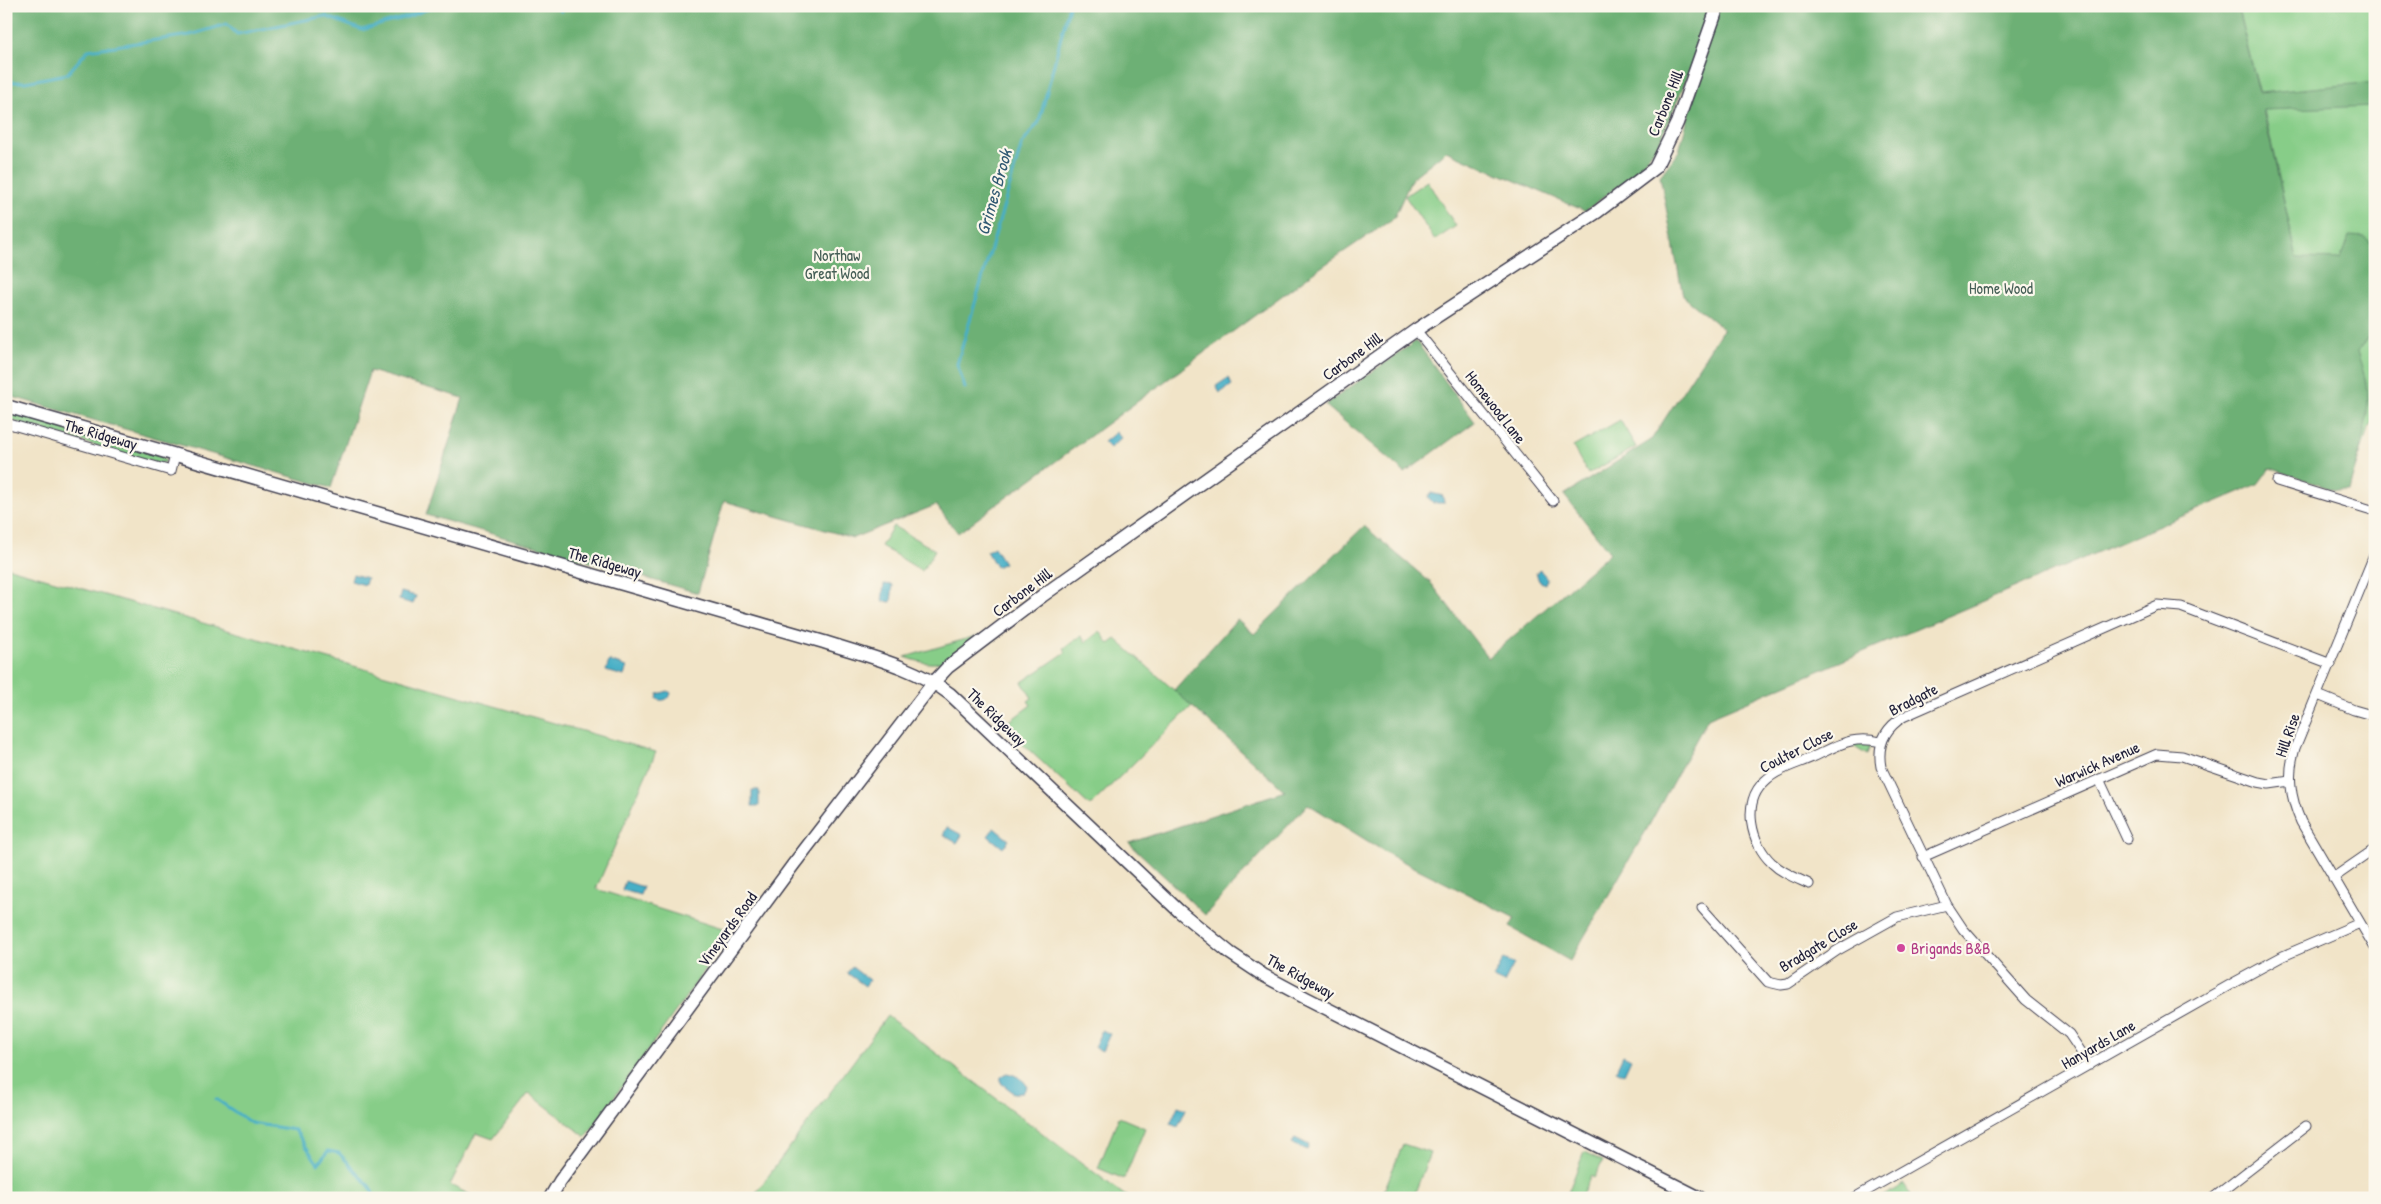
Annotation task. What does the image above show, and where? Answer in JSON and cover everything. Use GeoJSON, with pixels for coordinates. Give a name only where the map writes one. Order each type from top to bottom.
{"type":"FeatureCollection","features":[{"type":"Feature","properties":{"kind":"street","name":"Carbone Hill"},"geometry":{"type":"LineString","coordinates":[[934,682],[948,667],[1042,596],[1416,330],[1597,212],[1655,168],[1677,123],[1718,6]]}},
{"type":"Feature","properties":{"kind":"street","name":"Homewood Lane"},"geometry":{"type":"LineString","coordinates":[[1416,330],[1553,501]]}},
{"type":"Feature","properties":{"kind":"street","name":"The Ridgeway"},"geometry":{"type":"LineString","coordinates":[[6,406],[824,642],[915,672],[934,682],[950,694],[1179,911],[1230,953],[1263,975],[1306,998],[1700,1198]]}},
{"type":"Feature","properties":{"kind":"street","name":"The Ridgeway"},"geometry":{"type":"LineString","coordinates":[[6,423],[171,471],[176,455]]}},
{"type":"Feature","properties":{"kind":"street"},"geometry":{"type":"LineString","coordinates":[[2277,481],[2375,511]]}},
{"type":"Feature","properties":{"kind":"street","name":"Hill Rise"},"geometry":{"type":"LineString","coordinates":[[2375,553],[2295,748],[2290,781],[2295,808],[2333,878],[2375,948]]}},
{"type":"Feature","properties":{"kind":"street","name":"Bradgate"},"geometry":{"type":"LineString","coordinates":[[1881,742],[1888,729],[1903,717],[2157,605],[2181,608],[2331,664]]}},
{"type":"Feature","properties":{"kind":"street","name":"Vineyards Road"},"geometry":{"type":"LineString","coordinates":[[550,1198],[560,1181],[686,1013],[765,903],[934,682]]}},
{"type":"Feature","properties":{"kind":"street"},"geometry":{"type":"LineString","coordinates":[[2318,695],[2354,710],[2375,716]]}},
{"type":"Feature","properties":{"kind":"street","name":"Coulter Close"},"geometry":{"type":"LineString","coordinates":[[1809,884],[1782,872],[1764,853],[1753,832],[1751,818],[1754,797],[1766,779],[1852,739],[1869,739],[1881,742]]}},
{"type":"Feature","properties":{"kind":"street"},"geometry":{"type":"LineString","coordinates":[[1881,742],[1879,750],[1881,767],[1923,857],[1948,905],[1977,947],[2026,1000],[2069,1034],[2090,1065]]}},
{"type":"Feature","properties":{"kind":"street","name":"Warwick Avenue"},"geometry":{"type":"LineString","coordinates":[[1923,857],[2148,757],[2165,753],[2182,756],[2258,782],[2269,784],[2290,781]]}},
{"type":"Feature","properties":{"kind":"street"},"geometry":{"type":"LineString","coordinates":[[2099,780],[2127,839]]}},
{"type":"Feature","properties":{"kind":"street"},"geometry":{"type":"LineString","coordinates":[[2333,878],[2375,849]]}},
{"type":"Feature","properties":{"kind":"street","name":"Bradgate Close"},"geometry":{"type":"LineString","coordinates":[[1702,908],[1768,982],[1781,985],[1788,984],[1838,950],[1897,917],[1948,905]]}},
{"type":"Feature","properties":{"kind":"street","name":"Hanyards Lane"},"geometry":{"type":"LineString","coordinates":[[1854,1198],[2283,956],[2360,922]]}},
{"type":"Feature","properties":{"kind":"street"},"geometry":{"type":"LineString","coordinates":[[2213,1198],[2306,1126]]}},
{"type":"Feature","properties":{"kind":"green space","name":"Northaw Great Wood"},"geometry":{"type":"Polygon","coordinates":[[[6,6],[1718,6],[1659,143],[1636,173],[1585,211],[1446,151],[1412,178],[1394,218],[1317,270],[958,533],[936,505],[853,538],[724,501],[698,593],[426,515],[463,398],[370,371],[331,488],[6,395],[6,6]]]}},
{"type":"Feature","properties":{"kind":"green space","name":"Home Wood"},"geometry":{"type":"Polygon","coordinates":[[[1718,6],[2237,6],[2259,93],[2375,82],[2375,106],[2263,110],[2297,258],[2340,259],[2349,236],[2364,237],[2375,245],[2375,336],[2368,338],[2357,352],[2367,386],[2367,412],[2349,491],[2337,491],[2270,468],[2258,484],[1708,718],[1647,829],[1570,961],[1510,927],[1515,918],[1390,855],[1308,804],[1205,915],[1129,843],[1285,791],[1174,690],[1237,619],[1254,634],[1364,526],[1431,583],[1488,658],[1610,553],[1564,495],[1651,440],[1723,329],[1683,296],[1660,176],[1679,151],[1718,6]]]}},
{"type":"Feature","properties":{"kind":"green space"},"geometry":{"type":"Polygon","coordinates":[[[2237,6],[2375,6],[2375,420],[2368,430],[2348,490],[2264,110],[2237,6]]]}},
{"type":"Feature","properties":{"kind":"green space"},"geometry":{"type":"Polygon","coordinates":[[[1427,181],[1456,226],[1435,240],[1405,196],[1427,181]]]}},
{"type":"Feature","properties":{"kind":"green space"},"geometry":{"type":"Polygon","coordinates":[[[1416,341],[1475,422],[1405,473],[1325,405],[1416,341]]]}},
{"type":"Feature","properties":{"kind":"green space"},"geometry":{"type":"Polygon","coordinates":[[[6,410],[161,455],[166,462],[158,464],[6,419],[6,410]]]}},
{"type":"Feature","properties":{"kind":"green space"},"geometry":{"type":"Polygon","coordinates":[[[1620,420],[1636,447],[1588,474],[1573,447],[1620,420]]]}},
{"type":"Feature","properties":{"kind":"green space"},"geometry":{"type":"Polygon","coordinates":[[[893,526],[935,550],[922,571],[881,546],[893,526]]]}},
{"type":"Feature","properties":{"kind":"green space"},"geometry":{"type":"Polygon","coordinates":[[[6,567],[656,752],[596,889],[732,932],[586,1137],[529,1093],[493,1139],[476,1133],[450,1185],[477,1198],[6,1198],[6,567]]]}},
{"type":"Feature","properties":{"kind":"green space"},"geometry":{"type":"Polygon","coordinates":[[[1100,631],[1109,644],[1116,639],[1192,706],[1090,806],[1005,728],[1011,720],[1031,705],[1028,701],[1032,698],[1022,682],[1066,652],[1064,648],[1081,636],[1086,642],[1100,631]]]}},
{"type":"Feature","properties":{"kind":"green space"},"geometry":{"type":"Polygon","coordinates":[[[976,636],[944,661],[928,663],[905,657],[976,636]]]}},
{"type":"Feature","properties":{"kind":"green space"},"geometry":{"type":"Polygon","coordinates":[[[1858,743],[1870,746],[1867,755],[1852,744],[1858,743]]]}},
{"type":"Feature","properties":{"kind":"green space"},"geometry":{"type":"Polygon","coordinates":[[[887,1016],[1123,1194],[1129,1198],[752,1198],[887,1016]]]}},
{"type":"Feature","properties":{"kind":"green space"},"geometry":{"type":"Polygon","coordinates":[[[1119,1117],[1145,1128],[1124,1179],[1098,1168],[1119,1117]]]}},
{"type":"Feature","properties":{"kind":"green space"},"geometry":{"type":"Polygon","coordinates":[[[1403,1144],[1430,1153],[1413,1198],[1403,1198],[1384,1191],[1403,1144]]]}},
{"type":"Feature","properties":{"kind":"green space"},"geometry":{"type":"Polygon","coordinates":[[[1584,1152],[1603,1161],[1594,1178],[1591,1176],[1582,1194],[1579,1194],[1577,1198],[1566,1198],[1584,1152]]]}},
{"type":"Feature","properties":{"kind":"green space"},"geometry":{"type":"Polygon","coordinates":[[[1904,1184],[1913,1198],[1880,1198],[1904,1184]]]}},
{"type":"Feature","properties":{"kind":"water"},"geometry":{"type":"Polygon","coordinates":[[[1228,378],[1232,385],[1220,393],[1216,386],[1228,378]]]}},
{"type":"Feature","properties":{"kind":"water"},"geometry":{"type":"Polygon","coordinates":[[[1116,432],[1121,438],[1110,448],[1104,442],[1116,432]]]}},
{"type":"Feature","properties":{"kind":"water"},"geometry":{"type":"Polygon","coordinates":[[[1431,493],[1443,496],[1444,503],[1433,503],[1428,497],[1431,493]]]}},
{"type":"Feature","properties":{"kind":"water"},"geometry":{"type":"Polygon","coordinates":[[[994,547],[1004,563],[996,567],[987,551],[994,547]]]}},
{"type":"Feature","properties":{"kind":"water"},"geometry":{"type":"Polygon","coordinates":[[[1540,570],[1547,578],[1545,584],[1539,581],[1536,573],[1540,570]]]}},
{"type":"Feature","properties":{"kind":"water"},"geometry":{"type":"Polygon","coordinates":[[[353,574],[367,578],[365,585],[351,581],[353,574]]]}},
{"type":"Feature","properties":{"kind":"water"},"geometry":{"type":"Polygon","coordinates":[[[884,584],[893,585],[891,602],[882,601],[884,584]]]}},
{"type":"Feature","properties":{"kind":"water"},"geometry":{"type":"Polygon","coordinates":[[[401,592],[416,596],[413,604],[399,600],[401,592]]]}},
{"type":"Feature","properties":{"kind":"water"},"geometry":{"type":"Polygon","coordinates":[[[609,661],[627,667],[624,676],[606,671],[609,661]]]}},
{"type":"Feature","properties":{"kind":"water"},"geometry":{"type":"Polygon","coordinates":[[[668,691],[671,693],[668,698],[664,700],[657,699],[658,694],[668,691]]]}},
{"type":"Feature","properties":{"kind":"water"},"geometry":{"type":"Polygon","coordinates":[[[752,790],[759,790],[759,806],[752,806],[752,790]]]}},
{"type":"Feature","properties":{"kind":"water"},"geometry":{"type":"Polygon","coordinates":[[[947,827],[962,835],[957,843],[943,835],[947,827]]]}},
{"type":"Feature","properties":{"kind":"water"},"geometry":{"type":"Polygon","coordinates":[[[994,828],[1009,840],[1003,848],[988,836],[994,828]]]}},
{"type":"Feature","properties":{"kind":"water"},"geometry":{"type":"Polygon","coordinates":[[[625,881],[643,887],[640,895],[622,890],[625,881]]]}},
{"type":"Feature","properties":{"kind":"water"},"geometry":{"type":"Polygon","coordinates":[[[1504,959],[1514,964],[1504,983],[1493,978],[1504,959]]]}},
{"type":"Feature","properties":{"kind":"water"},"geometry":{"type":"Polygon","coordinates":[[[852,967],[869,980],[865,986],[847,973],[852,967]]]}},
{"type":"Feature","properties":{"kind":"water"},"geometry":{"type":"Polygon","coordinates":[[[1102,1030],[1110,1034],[1102,1051],[1094,1047],[1102,1030]]]}},
{"type":"Feature","properties":{"kind":"water"},"geometry":{"type":"Polygon","coordinates":[[[1623,1055],[1631,1059],[1624,1074],[1616,1070],[1623,1055]]]}},
{"type":"Feature","properties":{"kind":"water"},"geometry":{"type":"Polygon","coordinates":[[[1007,1073],[1018,1077],[1025,1083],[1027,1086],[1023,1093],[1014,1093],[1001,1083],[1001,1077],[1007,1073]]]}},
{"type":"Feature","properties":{"kind":"water"},"geometry":{"type":"Polygon","coordinates":[[[1178,1106],[1186,1109],[1178,1127],[1170,1124],[1178,1106]]]}},
{"type":"Feature","properties":{"kind":"water"},"geometry":{"type":"Polygon","coordinates":[[[1295,1138],[1309,1145],[1307,1150],[1292,1144],[1295,1138]]]}},
{"type":"Feature","properties":{"kind":"waterway","name":"Grimes Brook"},"geometry":{"type":"LineString","coordinates":[[6,82],[25,82],[67,74],[88,50],[190,35],[227,24],[237,34],[325,16],[362,30],[410,16],[435,6]]}},
{"type":"Feature","properties":{"kind":"waterway","name":"Grimes Brook"},"geometry":{"type":"LineString","coordinates":[[555,6],[561,11]]}},
{"type":"Feature","properties":{"kind":"waterway","name":"Grimes Brook"},"geometry":{"type":"LineString","coordinates":[[965,388],[957,364],[1022,144],[1039,122],[1069,6]]}},
{"type":"Feature","properties":{"kind":"waterway"},"geometry":{"type":"LineString","coordinates":[[216,1099],[251,1123],[295,1130],[318,1164],[328,1151],[339,1153],[370,1187],[375,1198]]}},
{"type":"Feature","properties":{"kind":"place","name":"Brigands B&B"},"geometry":{"type":"Point","coordinates":[1901,948]}}]}
